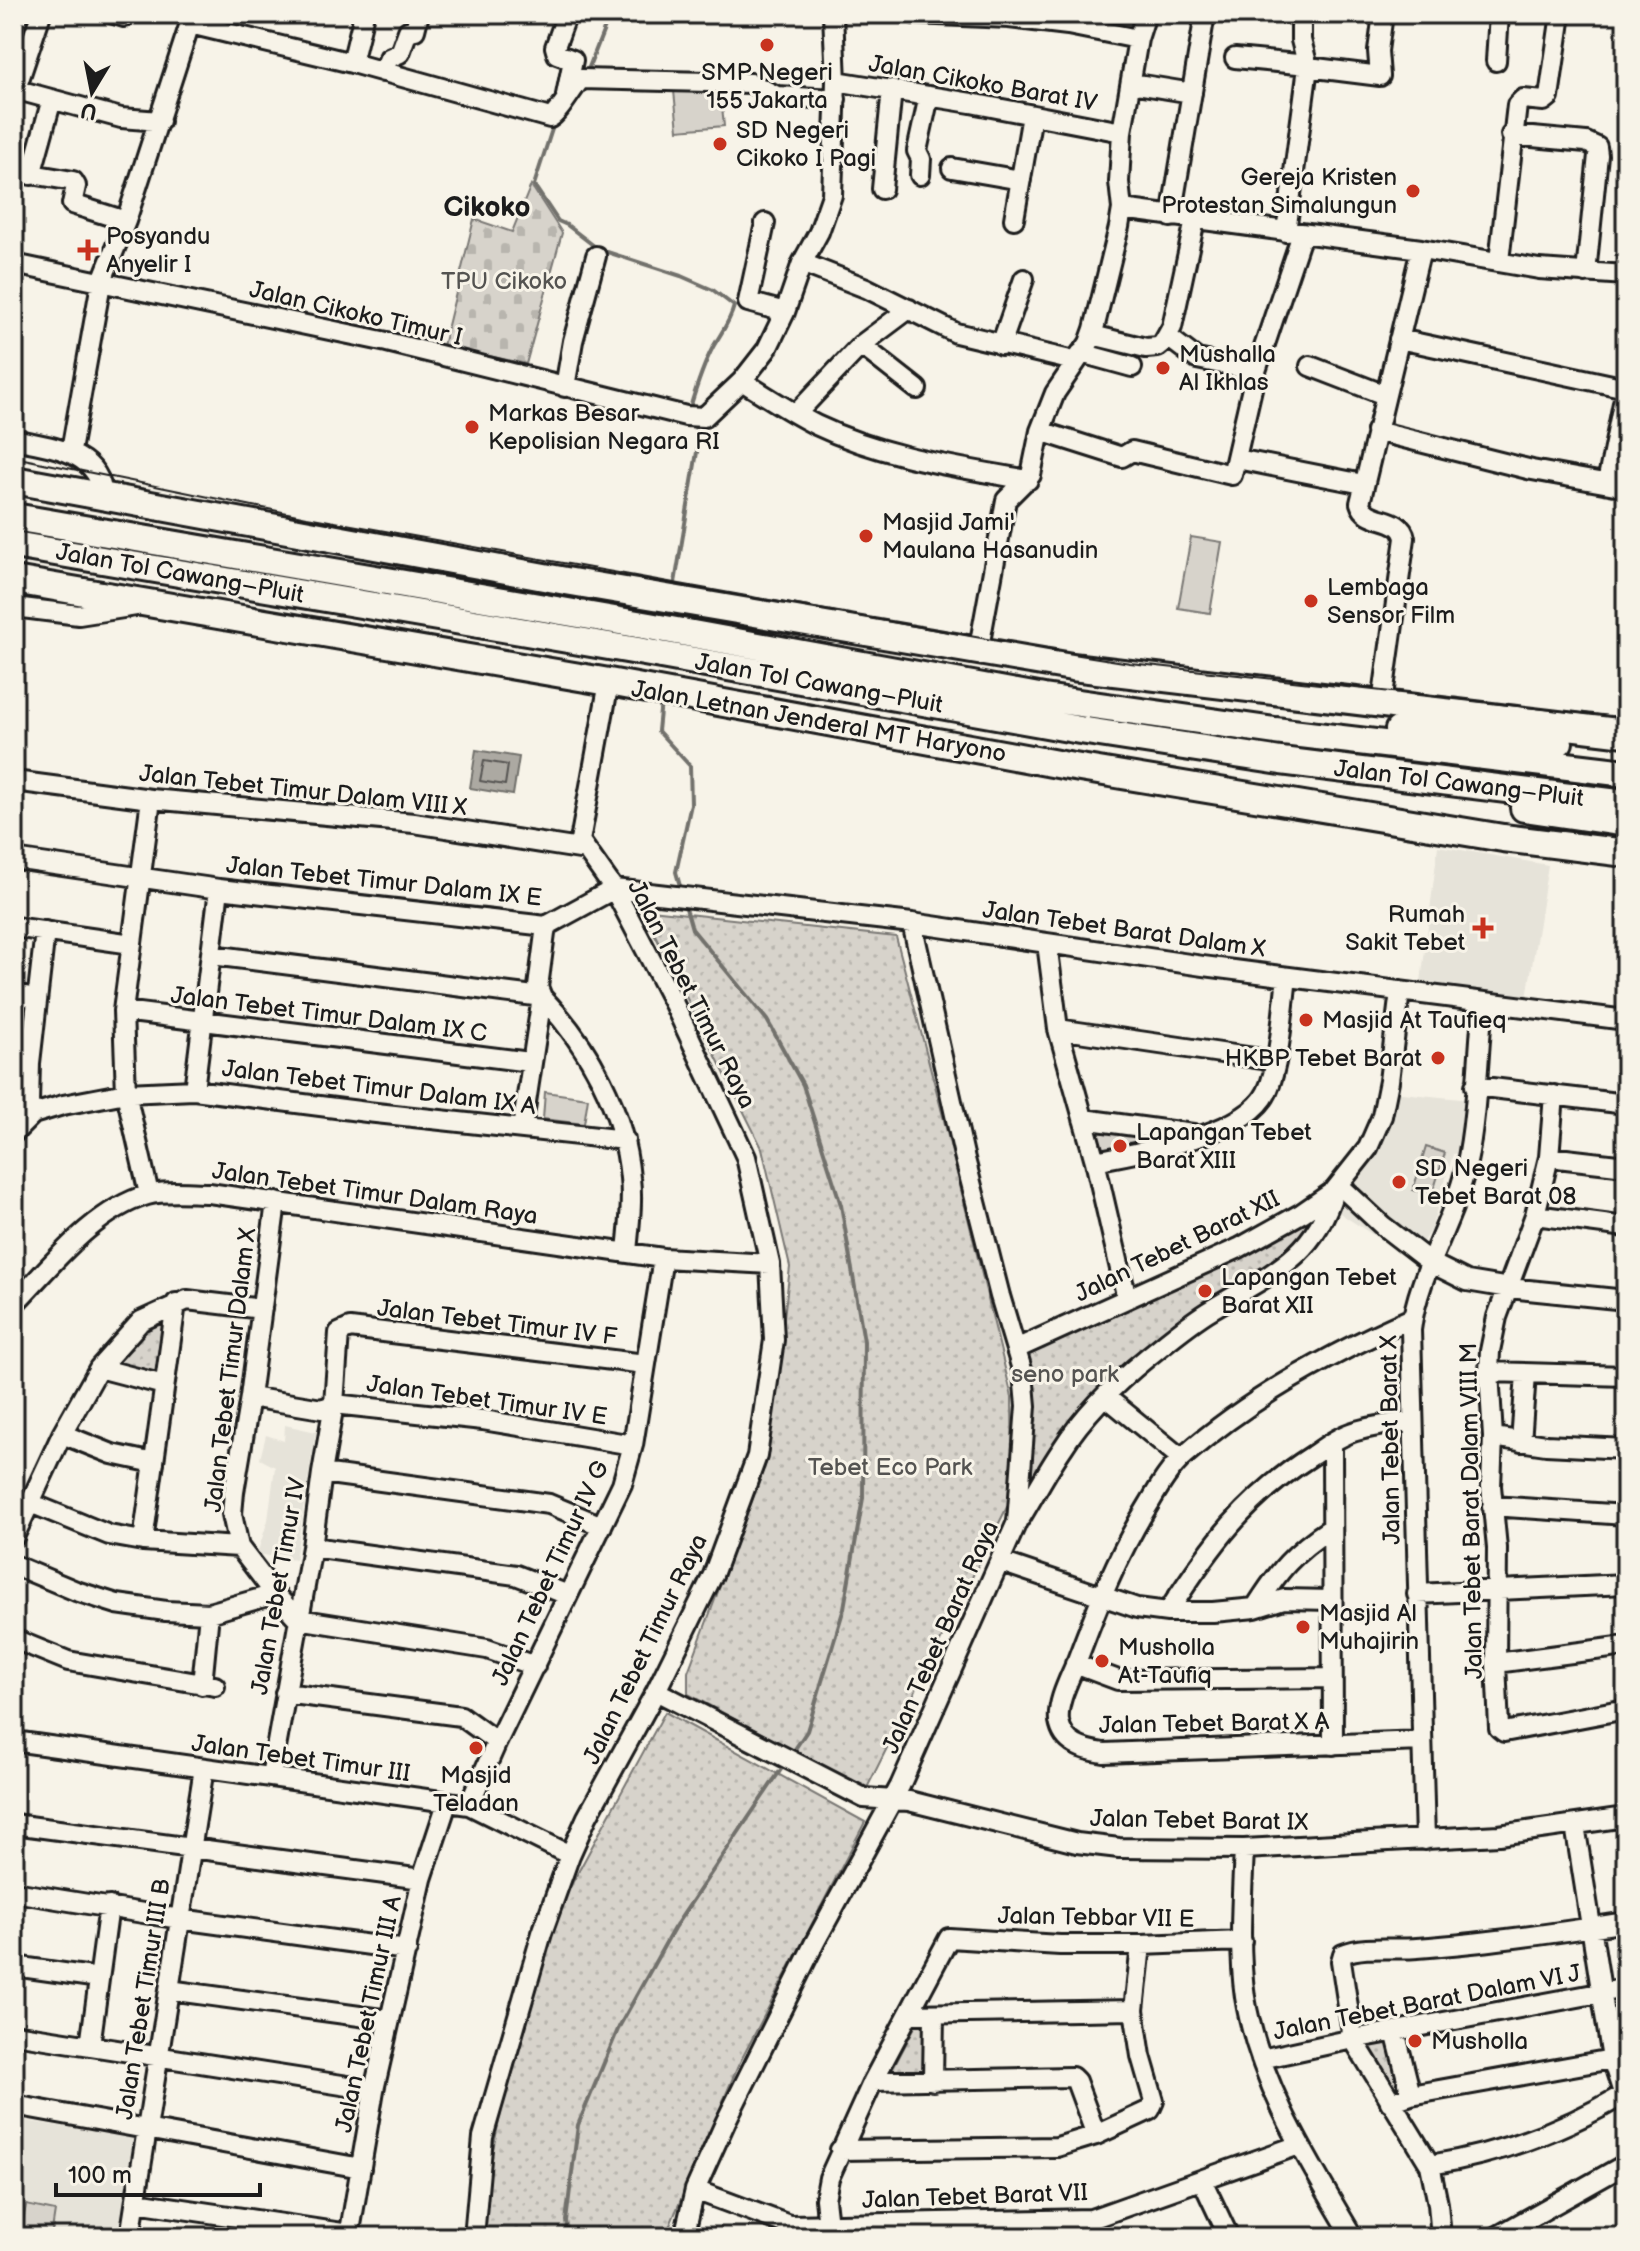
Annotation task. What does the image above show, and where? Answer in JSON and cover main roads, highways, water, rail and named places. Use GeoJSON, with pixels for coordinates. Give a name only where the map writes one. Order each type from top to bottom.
{"type":"FeatureCollection","features":[{"type":"Feature","properties":{"kind":"highway"},"geometry":{"type":"LineString","coordinates":[[14,480],[978,653],[1218,686],[1626,733]]}},
{"type":"Feature","properties":{"kind":"highway","name":"Jalan Tol Cawang–Pluit"},"geometry":{"type":"LineString","coordinates":[[14,517],[698,648],[1275,731],[1626,773]]}},
{"type":"Feature","properties":{"kind":"highway","name":"Jalan Tol Cawang–Pluit"},"geometry":{"type":"LineString","coordinates":[[14,545],[647,639]]}},
{"type":"Feature","properties":{"kind":"highway"},"geometry":{"type":"LineString","coordinates":[[26,582],[47,598],[44,611]]}},
{"type":"Feature","properties":{"kind":"highway","name":"Jalan Letnan Jenderal MT Haryono"},"geometry":{"type":"LineString","coordinates":[[26,582],[694,697],[1083,769],[1503,838],[1626,853]]}},
{"type":"Feature","properties":{"kind":"highway","name":"Jalan Tol Cawang–Pluit"},"geometry":{"type":"LineString","coordinates":[[698,648],[1069,728],[1281,761],[1626,804]]}},
{"type":"Feature","properties":{"kind":"highway"},"geometry":{"type":"LineString","coordinates":[[1275,731],[1415,730],[1626,748]]}},
{"type":"Feature","properties":{"kind":"highway"},"geometry":{"type":"LineString","coordinates":[[1281,761],[1351,780],[1626,823]]}},
{"type":"Feature","properties":{"kind":"water"},"geometry":{"type":"Polygon","coordinates":[[[476,750],[519,757],[513,795],[470,788],[476,750]]]}},
{"type":"Feature","properties":{"kind":"waterway"},"geometry":{"type":"LineString","coordinates":[[586,75],[610,14]]}},
{"type":"Feature","properties":{"kind":"waterway"},"geometry":{"type":"LineString","coordinates":[[554,123],[534,185],[558,221],[598,249],[681,276],[713,290],[734,306],[703,369],[691,412]]}},
{"type":"Feature","properties":{"kind":"waterway"},"geometry":{"type":"LineString","coordinates":[[674,589],[699,440],[693,421]]}},
{"type":"Feature","properties":{"kind":"waterway"},"geometry":{"type":"LineString","coordinates":[[661,701],[658,731],[690,766],[691,804],[676,872],[682,893]]}},
{"type":"Feature","properties":{"kind":"waterway"},"geometry":{"type":"LineString","coordinates":[[684,901],[692,929],[767,1020],[803,1085],[841,1205],[864,1341],[863,1498],[844,1608],[807,1731],[791,1755]]}},
{"type":"Feature","properties":{"kind":"waterway"},"geometry":{"type":"LineString","coordinates":[[569,2237],[566,2221],[578,2125],[619,2027],[674,1928],[786,1762]]}},
{"type":"Feature","properties":{"kind":"tram line"},"geometry":{"type":"LineString","coordinates":[[14,457],[307,517],[1048,650],[1130,663],[1626,718]]}},
{"type":"Feature","properties":{"kind":"place","name":"SMP Negeri 155 Jakarta"},"geometry":{"type":"Point","coordinates":[767,45]}},
{"type":"Feature","properties":{"kind":"place","name":"SD Negeri Cikoko I Pagi"},"geometry":{"type":"Point","coordinates":[720,144]}},
{"type":"Feature","properties":{"kind":"place","name":"Gereja Kristen Protestan Simalungun"},"geometry":{"type":"Point","coordinates":[1413,191]}},
{"type":"Feature","properties":{"kind":"place","name":"Posyandu Anyelir I"},"geometry":{"type":"Point","coordinates":[88,250]}},
{"type":"Feature","properties":{"kind":"place","name":"Mushalla Al Ikhlas"},"geometry":{"type":"Point","coordinates":[1163,368]}},
{"type":"Feature","properties":{"kind":"place","name":"Markas Besar Kepolisian Negara RI"},"geometry":{"type":"Point","coordinates":[472,427]}},
{"type":"Feature","properties":{"kind":"place","name":"Masjid Jami' Maulana Hasanudin"},"geometry":{"type":"Point","coordinates":[866,536]}},
{"type":"Feature","properties":{"kind":"place","name":"Lembaga Sensor Film"},"geometry":{"type":"Point","coordinates":[1311,601]}},
{"type":"Feature","properties":{"kind":"place","name":"Rumah Sakit Tebet"},"geometry":{"type":"Point","coordinates":[1483,928]}},
{"type":"Feature","properties":{"kind":"place","name":"Masjid At Taufieq"},"geometry":{"type":"Point","coordinates":[1306,1020]}},
{"type":"Feature","properties":{"kind":"place","name":"HKBP Tebet Barat"},"geometry":{"type":"Point","coordinates":[1438,1058]}},
{"type":"Feature","properties":{"kind":"place","name":"Lapangan Tebet Barat XIII"},"geometry":{"type":"Point","coordinates":[1120,1146]}},
{"type":"Feature","properties":{"kind":"place","name":"SD Negeri Tebet Barat 08"},"geometry":{"type":"Point","coordinates":[1399,1182]}},
{"type":"Feature","properties":{"kind":"place","name":"Lapangan Tebet Barat XII"},"geometry":{"type":"Point","coordinates":[1205,1291]}},
{"type":"Feature","properties":{"kind":"place","name":"Masjid Al Muhajirin"},"geometry":{"type":"Point","coordinates":[1303,1627]}},
{"type":"Feature","properties":{"kind":"place","name":"Musholla At-Taufiq"},"geometry":{"type":"Point","coordinates":[1102,1661]}},
{"type":"Feature","properties":{"kind":"place","name":"Masjid Teladan"},"geometry":{"type":"Point","coordinates":[476,1748]}},
{"type":"Feature","properties":{"kind":"place","name":"Musholla"},"geometry":{"type":"Point","coordinates":[1415,2041]}},
{"type":"Feature","properties":{"kind":"district","name":"Cikoko"},"geometry":{"type":"Point","coordinates":[487,206]}},
{"type":"Feature","properties":{"kind":"park label","name":"TPU Cikoko"},"geometry":{"type":"Point","coordinates":[504,281]}},
{"type":"Feature","properties":{"kind":"park label","name":"seno park"},"geometry":{"type":"Point","coordinates":[1065,1374]}},
{"type":"Feature","properties":{"kind":"park label","name":"Tebet Eco Park"},"geometry":{"type":"Point","coordinates":[890,1467]}}]}
